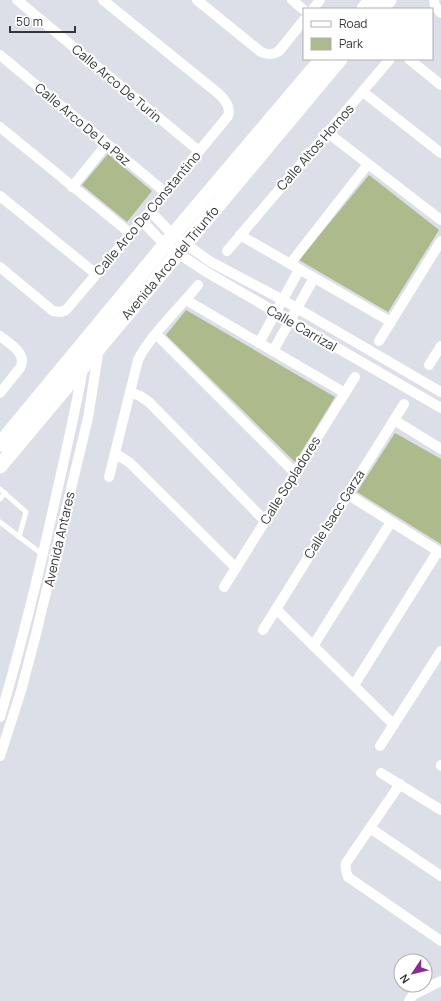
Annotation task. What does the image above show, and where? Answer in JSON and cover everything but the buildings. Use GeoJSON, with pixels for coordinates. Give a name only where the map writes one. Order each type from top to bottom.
{"type":"FeatureCollection","features":[{"type":"Feature","properties":{"kind":"street","name":"Calle Arco De Turin"},"geometry":{"type":"LineString","coordinates":[[17,0],[199,151]]}},
{"type":"Feature","properties":{"kind":"street","name":"Calle Arco De Constantino"},"geometry":{"type":"LineString","coordinates":[[0,267],[53,311],[61,312],[66,310],[142,221],[228,116],[229,110],[219,94],[103,0]]}},
{"type":"Feature","properties":{"kind":"street"},"geometry":{"type":"LineString","coordinates":[[197,0],[261,52],[266,54],[275,54],[279,51],[303,21]]}},
{"type":"Feature","properties":{"kind":"street"},"geometry":{"type":"LineString","coordinates":[[292,0],[303,9]]}},
{"type":"Feature","properties":{"kind":"street"},"geometry":{"type":"LineString","coordinates":[[314,8],[320,0]]}},
{"type":"Feature","properties":{"kind":"street"},"geometry":{"type":"LineString","coordinates":[[365,8],[372,0]]}},
{"type":"Feature","properties":{"kind":"street"},"geometry":{"type":"LineString","coordinates":[[382,8],[389,0]]}},
{"type":"Feature","properties":{"kind":"street"},"geometry":{"type":"LineString","coordinates":[[434,0],[435,6],[441,13]]}},
{"type":"Feature","properties":{"kind":"street","name":"Calle Arco De La Paz"},"geometry":{"type":"LineString","coordinates":[[0,55],[165,192]]}},
{"type":"Feature","properties":{"kind":"street","name":"Avenida Arco del Triunfo"},"geometry":{"type":"LineString","coordinates":[[0,466],[84,365],[103,319],[321,60]]}},
{"type":"Feature","properties":{"kind":"street","name":"Avenida Arco del Triunfo"},"geometry":{"type":"LineString","coordinates":[[0,444],[182,249],[339,60]]}},
{"type":"Feature","properties":{"kind":"street","name":"Calle Altos Hornos"},"geometry":{"type":"LineString","coordinates":[[227,250],[389,60]]}},
{"type":"Feature","properties":{"kind":"street"},"geometry":{"type":"LineString","coordinates":[[410,60],[441,85]]}},
{"type":"Feature","properties":{"kind":"street"},"geometry":{"type":"LineString","coordinates":[[363,92],[441,153]]}},
{"type":"Feature","properties":{"kind":"street"},"geometry":{"type":"LineString","coordinates":[[0,127],[131,234]]}},
{"type":"Feature","properties":{"kind":"street"},"geometry":{"type":"LineString","coordinates":[[328,133],[441,220]]}},
{"type":"Feature","properties":{"kind":"street"},"geometry":{"type":"LineString","coordinates":[[72,187],[107,144]]}},
{"type":"Feature","properties":{"kind":"street"},"geometry":{"type":"LineString","coordinates":[[259,343],[283,300],[295,267],[368,164]]}},
{"type":"Feature","properties":{"kind":"street"},"geometry":{"type":"LineString","coordinates":[[0,196],[96,274]]}},
{"type":"Feature","properties":{"kind":"street"},"geometry":{"type":"LineString","coordinates":[[150,211],[169,240]]}},
{"type":"Feature","properties":{"kind":"street"},"geometry":{"type":"LineString","coordinates":[[142,221],[169,240]]}},
{"type":"Feature","properties":{"kind":"street"},"geometry":{"type":"LineString","coordinates":[[240,235],[391,322]]}},
{"type":"Feature","properties":{"kind":"street","name":"Calle Carrizal"},"geometry":{"type":"LineString","coordinates":[[169,240],[182,249],[208,273],[441,408]]}},
{"type":"Feature","properties":{"kind":"street"},"geometry":{"type":"LineString","coordinates":[[379,341],[441,241]]}},
{"type":"Feature","properties":{"kind":"street","name":"Calle Carrizal"},"geometry":{"type":"LineString","coordinates":[[182,249],[211,262],[283,300],[441,392]]}},
{"type":"Feature","properties":{"kind":"street"},"geometry":{"type":"LineString","coordinates":[[273,351],[314,278]]}},
{"type":"Feature","properties":{"kind":"street"},"geometry":{"type":"LineString","coordinates":[[109,476],[138,360],[142,352],[156,334],[198,285]]}},
{"type":"Feature","properties":{"kind":"street"},"geometry":{"type":"LineString","coordinates":[[186,300],[345,393]]}},
{"type":"Feature","properties":{"kind":"street"},"geometry":{"type":"LineString","coordinates":[[156,334],[295,473]]}},
{"type":"Feature","properties":{"kind":"street"},"geometry":{"type":"LineString","coordinates":[[0,336],[15,349],[23,359],[23,364],[0,393]]}},
{"type":"Feature","properties":{"kind":"street","name":"Avenida Antares"},"geometry":{"type":"LineString","coordinates":[[0,756],[21,691],[36,634],[88,418],[93,343]]}},
{"type":"Feature","properties":{"kind":"street"},"geometry":{"type":"LineString","coordinates":[[429,365],[440,349]]}},
{"type":"Feature","properties":{"kind":"street","name":"Avenida Antares"},"geometry":{"type":"LineString","coordinates":[[0,717],[18,658],[43,555],[78,402],[84,365]]}},
{"type":"Feature","properties":{"kind":"street","name":"Calle Sopladores"},"geometry":{"type":"LineString","coordinates":[[224,587],[354,377]]}},
{"type":"Feature","properties":{"kind":"street"},"geometry":{"type":"LineString","coordinates":[[130,392],[149,402],[265,521]]}},
{"type":"Feature","properties":{"kind":"street","name":"Calle Isacc Garza"},"geometry":{"type":"LineString","coordinates":[[263,630],[346,494],[404,404]]}},
{"type":"Feature","properties":{"kind":"street"},"geometry":{"type":"LineString","coordinates":[[394,420],[441,449]]}},
{"type":"Feature","properties":{"kind":"street"},"geometry":{"type":"LineString","coordinates":[[115,453],[130,463],[236,568]]}},
{"type":"Feature","properties":{"kind":"street"},"geometry":{"type":"LineString","coordinates":[[346,494],[439,552],[354,685]]}},
{"type":"Feature","properties":{"kind":"street"},"geometry":{"type":"LineString","coordinates":[[313,646],[391,522]]}},
{"type":"Feature","properties":{"kind":"street"},"geometry":{"type":"LineString","coordinates":[[276,609],[394,725]]}},
{"type":"Feature","properties":{"kind":"street"},"geometry":{"type":"LineString","coordinates":[[380,746],[441,651]]}},
{"type":"Feature","properties":{"kind":"street"},"geometry":{"type":"LineString","coordinates":[[381,773],[441,810]]}},
{"type":"Feature","properties":{"kind":"street"},"geometry":{"type":"LineString","coordinates":[[400,784],[346,863],[345,867],[348,877],[441,941]]}},
{"type":"Feature","properties":{"kind":"street"},"geometry":{"type":"LineString","coordinates":[[370,828],[441,876]]}},
{"type":"Feature","properties":{"kind":"street"},"geometry":{"type":"LineString","coordinates":[[409,1001],[413,995],[441,981]]}},
{"type":"Feature","properties":{"kind":"lane"},"geometry":{"type":"LineString","coordinates":[[0,489],[26,512],[19,537]]}},
{"type":"Feature","properties":{"kind":"lane"},"geometry":{"type":"LineString","coordinates":[[0,499],[5,493]]}},
{"type":"Feature","properties":{"kind":"lane"},"geometry":{"type":"LineString","coordinates":[[0,522],[43,555]]}},
{"type":"Feature","properties":{"kind":"green space"},"geometry":{"type":"Polygon","coordinates":[[[108,154],[152,191],[127,222],[82,185],[108,154]]]}},
{"type":"Feature","properties":{"kind":"green space"},"geometry":{"type":"Polygon","coordinates":[[[369,175],[439,230],[388,312],[299,260],[369,175]]]}},
{"type":"Feature","properties":{"kind":"green space"},"geometry":{"type":"Polygon","coordinates":[[[186,310],[335,397],[295,462],[166,335],[186,310]]]}},
{"type":"Feature","properties":{"kind":"green space"},"geometry":{"type":"Polygon","coordinates":[[[395,433],[441,459],[441,544],[357,492],[395,433]]]}}]}
